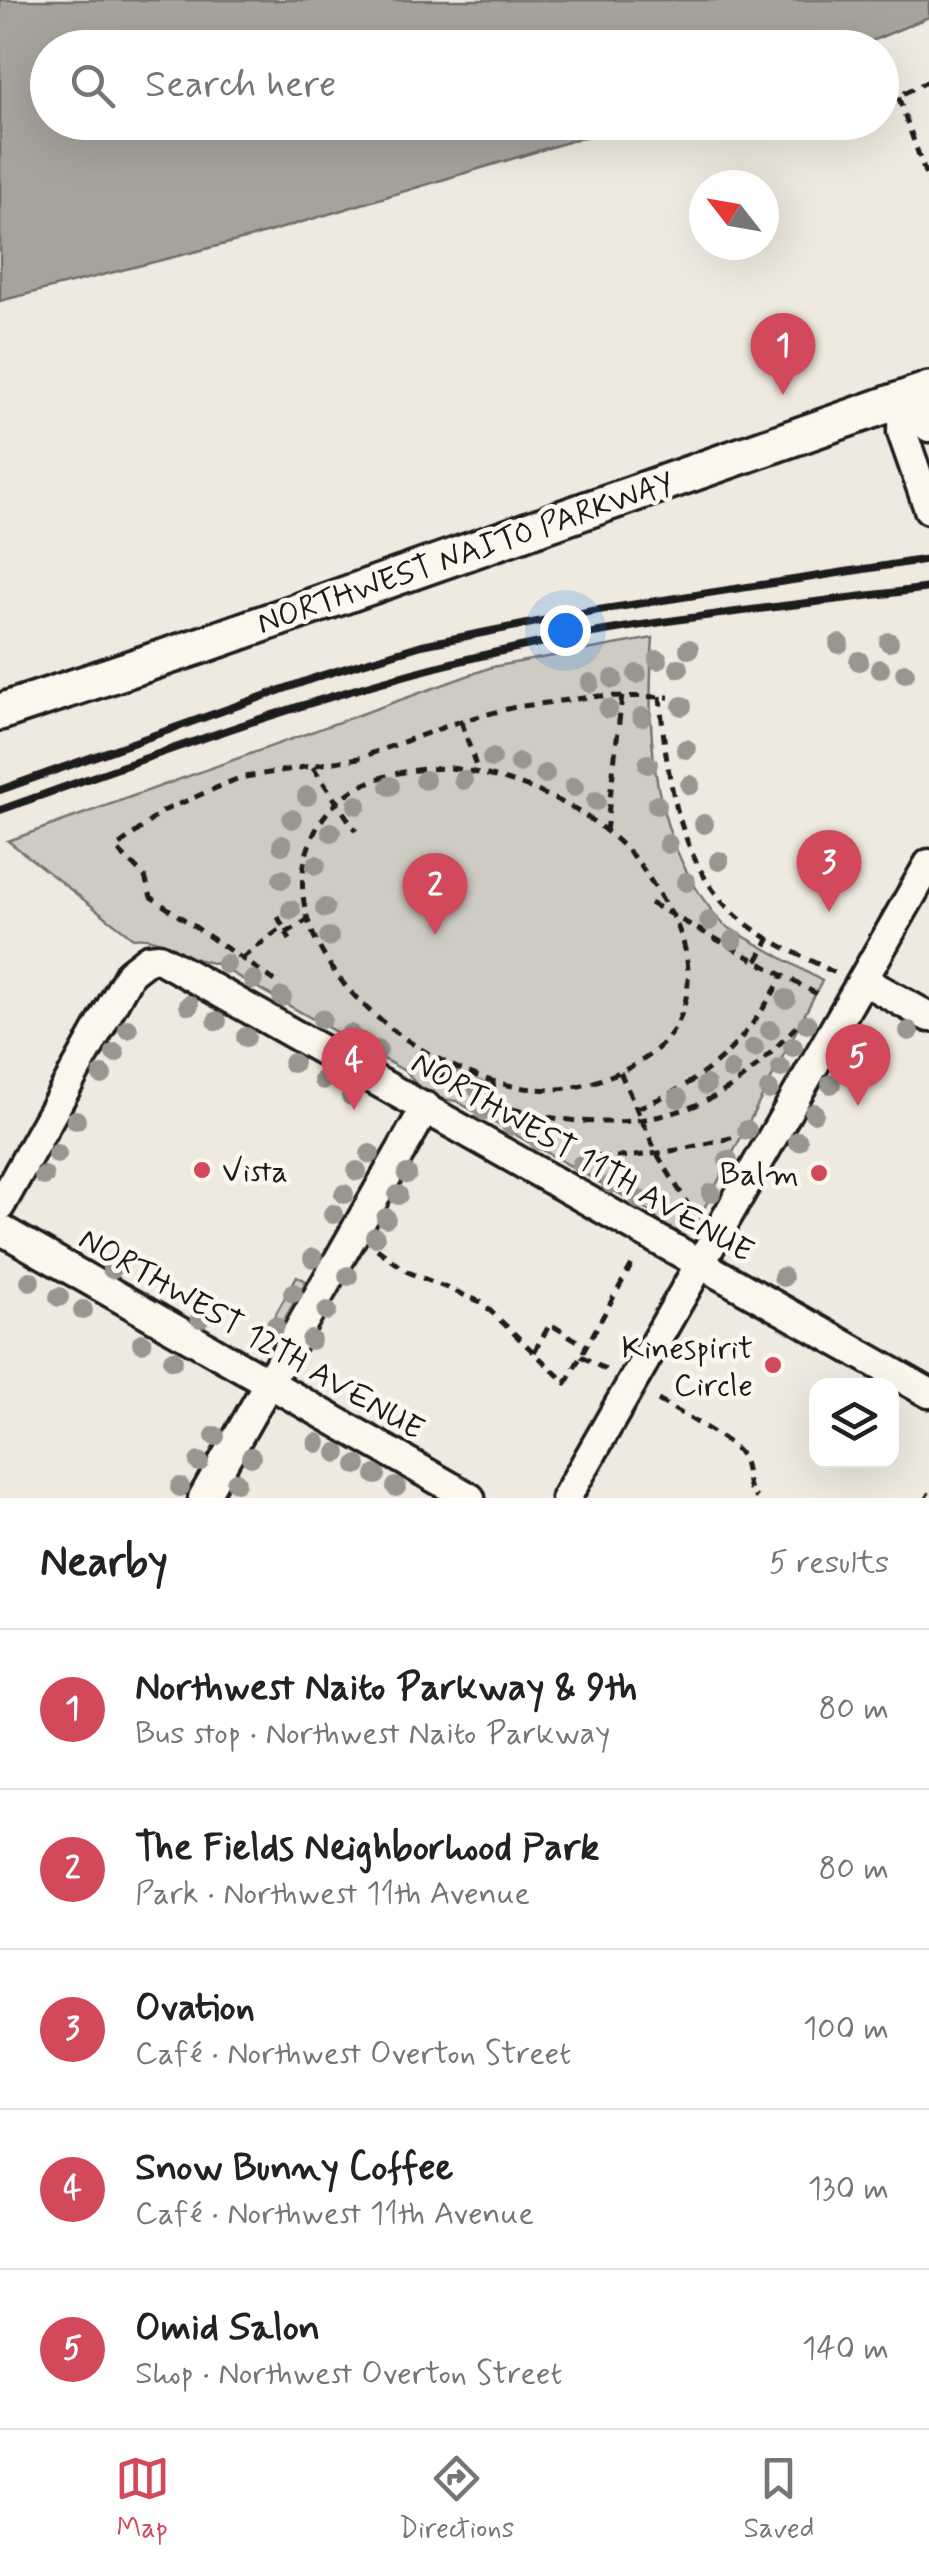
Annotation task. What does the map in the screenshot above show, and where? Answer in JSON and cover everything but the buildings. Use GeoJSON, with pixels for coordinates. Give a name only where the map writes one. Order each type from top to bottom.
{"type":"FeatureCollection","features":[{"type":"Feature","properties":{"kind":"main road","name":"NORTHWEST NAITO PARKWAY"},"geometry":{"type":"LineString","coordinates":[[0,712],[916,394]]}},
{"type":"Feature","properties":{"kind":"street"},"geometry":{"type":"LineString","coordinates":[[916,394],[929,427]]}},
{"type":"Feature","properties":{"kind":"street"},"geometry":{"type":"LineString","coordinates":[[916,394],[902,432],[929,509]]}},
{"type":"Feature","properties":{"kind":"street"},"geometry":{"type":"LineString","coordinates":[[566,1498],[929,864]]}},
{"type":"Feature","properties":{"kind":"street","name":"NORTHWEST 11TH AVENUE"},"geometry":{"type":"LineString","coordinates":[[0,1206],[130,974],[148,959],[168,961],[929,1393]]}},
{"type":"Feature","properties":{"kind":"street"},"geometry":{"type":"LineString","coordinates":[[861,983],[929,1017]]}},
{"type":"Feature","properties":{"kind":"street"},"geometry":{"type":"LineString","coordinates":[[203,1498],[426,1107]]}},
{"type":"Feature","properties":{"kind":"street","name":"NORTHWEST 12TH AVENUE"},"geometry":{"type":"LineString","coordinates":[[0,1229],[470,1498]]}},
{"type":"Feature","properties":{"kind":"path"},"geometry":{"type":"LineString","coordinates":[[899,96],[929,81]]}},
{"type":"Feature","properties":{"kind":"path"},"geometry":{"type":"LineString","coordinates":[[899,99],[929,184]]}},
{"type":"Feature","properties":{"kind":"path"},"geometry":{"type":"LineString","coordinates":[[606,832],[622,695]]}},
{"type":"Feature","properties":{"kind":"path"},"geometry":{"type":"LineString","coordinates":[[275,981],[150,897],[145,876],[116,848],[163,810],[239,778],[375,753],[462,721],[536,703],[622,695],[669,696]]}},
{"type":"Feature","properties":{"kind":"path"},"geometry":{"type":"LineString","coordinates":[[660,696],[670,779],[697,859],[717,896],[753,929],[861,983]]}},
{"type":"Feature","properties":{"kind":"path"},"geometry":{"type":"LineString","coordinates":[[462,721],[478,772]]}},
{"type":"Feature","properties":{"kind":"path"},"geometry":{"type":"LineString","coordinates":[[313,767],[356,831]]}},
{"type":"Feature","properties":{"kind":"path"},"geometry":{"type":"LineString","coordinates":[[436,768],[478,772],[557,799],[606,832],[636,860],[676,917],[688,972],[682,1015],[661,1046],[620,1072],[589,1084],[555,1089],[493,1082],[445,1065],[389,1028],[352,993],[322,950],[304,894],[305,858],[314,833],[336,803],[371,780],[399,772],[436,768]]}},
{"type":"Feature","properties":{"kind":"path"},"geometry":{"type":"LineString","coordinates":[[650,903],[816,994]]}},
{"type":"Feature","properties":{"kind":"path"},"geometry":{"type":"LineString","coordinates":[[278,917],[290,940]]}},
{"type":"Feature","properties":{"kind":"path"},"geometry":{"type":"LineString","coordinates":[[242,958],[310,918]]}},
{"type":"Feature","properties":{"kind":"path"},"geometry":{"type":"LineString","coordinates":[[757,962],[770,938]]}},
{"type":"Feature","properties":{"kind":"path"},"geometry":{"type":"LineString","coordinates":[[637,1108],[680,1089],[722,1060],[750,1029],[783,976]]}},
{"type":"Feature","properties":{"kind":"path"},"geometry":{"type":"LineString","coordinates":[[493,1082],[494,1106],[560,1120],[602,1123],[677,1113],[734,1084],[802,1020]]}},
{"type":"Feature","properties":{"kind":"path"},"geometry":{"type":"LineString","coordinates":[[440,1080],[445,1065]]}},
{"type":"Feature","properties":{"kind":"path"},"geometry":{"type":"LineString","coordinates":[[620,1072],[657,1154],[694,1216]]}},
{"type":"Feature","properties":{"kind":"path"},"geometry":{"type":"LineString","coordinates":[[580,1155],[657,1154],[735,1137]]}},
{"type":"Feature","properties":{"kind":"path"},"geometry":{"type":"LineString","coordinates":[[378,1249],[408,1272],[481,1302],[566,1383],[632,1264]]}},
{"type":"Feature","properties":{"kind":"path"},"geometry":{"type":"LineString","coordinates":[[534,1352],[550,1324],[586,1346]]}},
{"type":"Feature","properties":{"kind":"path"},"geometry":{"type":"LineString","coordinates":[[581,1356],[606,1370]]}},
{"type":"Feature","properties":{"kind":"path"},"geometry":{"type":"LineString","coordinates":[[658,1400],[738,1450],[745,1464],[748,1489],[757,1498]]}},
{"type":"Feature","properties":{"kind":"shaded area"},"geometry":{"type":"Polygon","coordinates":[[[0,0],[929,0],[929,17],[898,30],[30,30],[30,140],[575,140],[249,238],[0,301],[0,0]]]}},
{"type":"Feature","properties":{"kind":"shaded area"},"geometry":{"type":"Polygon","coordinates":[[[653,638],[653,752],[668,826],[681,861],[724,925],[822,981],[698,1220],[684,1231],[666,1230],[650,1211],[456,1101],[428,1094],[408,1073],[214,963],[153,939],[133,938],[8,841],[492,667],[653,638]]]}},
{"type":"Feature","properties":{"kind":"shaded area"},"geometry":{"type":"Polygon","coordinates":[[[297,1276],[306,1281],[274,1338],[265,1333],[297,1276]]]}},
{"type":"Feature","properties":{"kind":"tram line"},"geometry":{"type":"LineString","coordinates":[[926,1498],[929,1493]]}},
{"type":"Feature","properties":{"kind":"railway"},"geometry":{"type":"LineString","coordinates":[[0,790],[323,675],[422,645],[592,611],[929,559]]}},
{"type":"Feature","properties":{"kind":"railway"},"geometry":{"type":"LineString","coordinates":[[0,810],[306,705],[493,653],[656,623],[929,588]]}},
{"type":"Feature","properties":{"kind":"place","name":"Northwest Naito Parkway & 9th"},"geometry":{"type":"Point","coordinates":[783,395]}},
{"type":"Feature","properties":{"kind":"place","name":"Ovation"},"geometry":{"type":"Point","coordinates":[829,912]}},
{"type":"Feature","properties":{"kind":"place","name":"The Fields Neighborhood Park"},"geometry":{"type":"Point","coordinates":[435,935]}},
{"type":"Feature","properties":{"kind":"place","name":"Omid Salon"},"geometry":{"type":"Point","coordinates":[858,1106]}},
{"type":"Feature","properties":{"kind":"place","name":"Snow Bunny Coffee"},"geometry":{"type":"Point","coordinates":[354,1110]}},
{"type":"Feature","properties":{"kind":"place","name":"Vista"},"geometry":{"type":"Point","coordinates":[202,1170]}},
{"type":"Feature","properties":{"kind":"place","name":"Balm"},"geometry":{"type":"Point","coordinates":[819,1173]}},
{"type":"Feature","properties":{"kind":"place","name":"Kinespirit Circle"},"geometry":{"type":"Point","coordinates":[773,1365]}}]}
